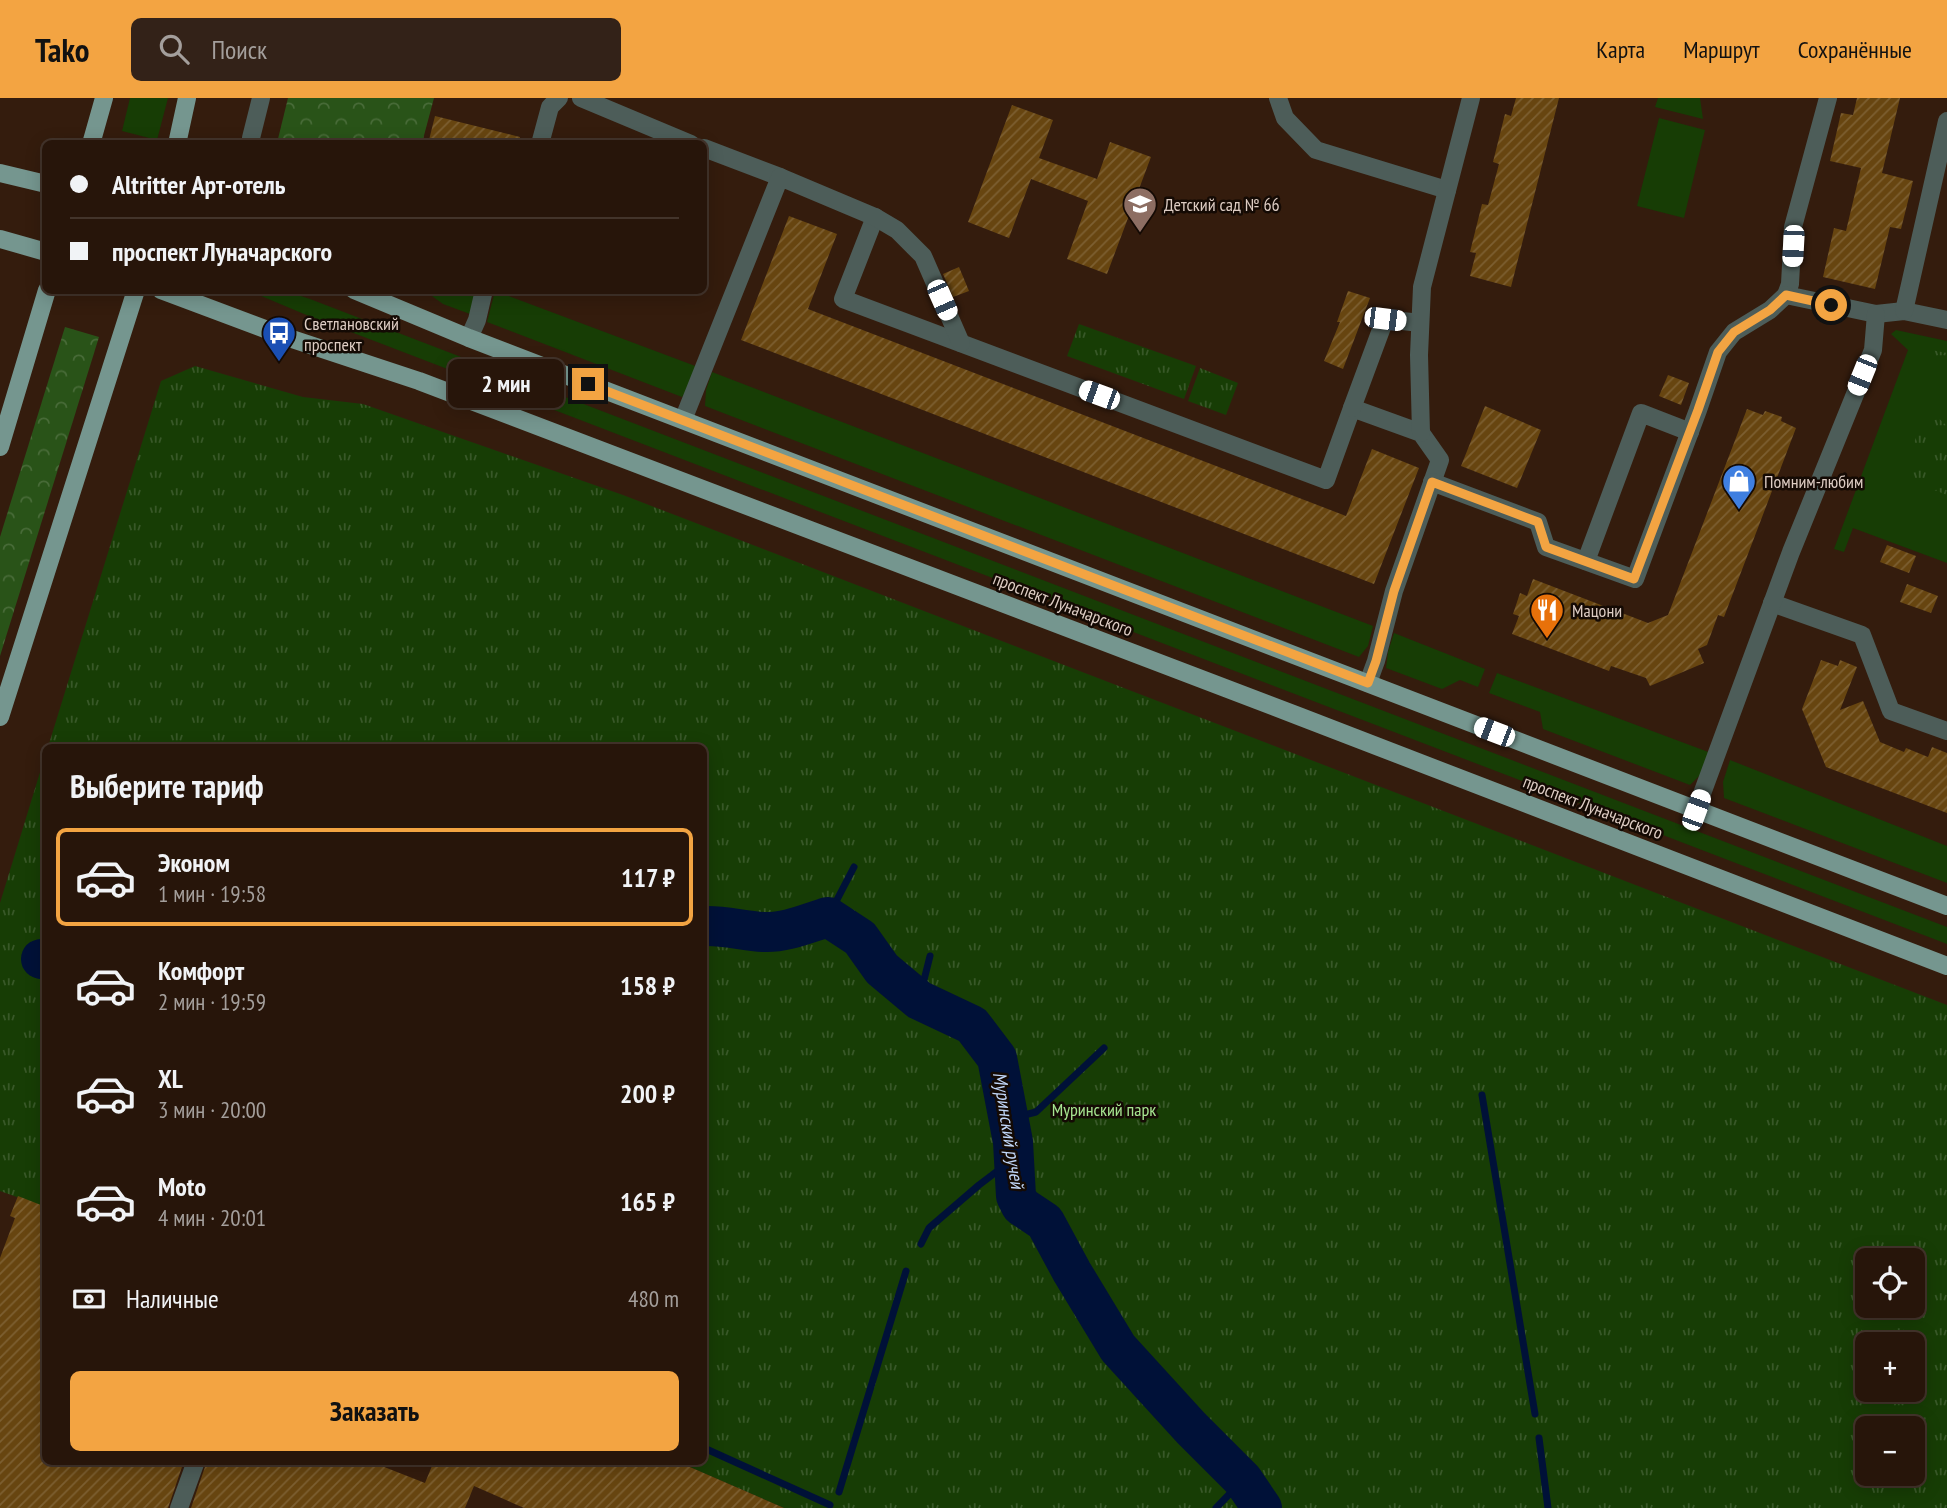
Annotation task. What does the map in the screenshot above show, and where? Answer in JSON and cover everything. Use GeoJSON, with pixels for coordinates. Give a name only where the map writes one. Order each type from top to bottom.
{"type":"FeatureCollection","features":[{"type":"Feature","properties":{"kind":"main road"},"geometry":{"type":"LineString","coordinates":[[91,140],[104,98]]}},
{"type":"Feature","properties":{"kind":"main road"},"geometry":{"type":"LineString","coordinates":[[178,140],[187,98]]}},
{"type":"Feature","properties":{"kind":"main road"},"geometry":{"type":"LineString","coordinates":[[0,173],[42,183]]}},
{"type":"Feature","properties":{"kind":"main road"},"geometry":{"type":"LineString","coordinates":[[0,239],[42,251]]}},
{"type":"Feature","properties":{"kind":"main road"},"geometry":{"type":"LineString","coordinates":[[0,447],[46,294]]}},
{"type":"Feature","properties":{"kind":"main road"},"geometry":{"type":"LineString","coordinates":[[0,717],[135,294]]}},
{"type":"Feature","properties":{"kind":"main road","name":"проспект Луначарского"},"geometry":{"type":"LineString","coordinates":[[172,294],[289,338],[419,381],[1947,966]]}},
{"type":"Feature","properties":{"kind":"main road","name":"проспект Луначарского"},"geometry":{"type":"LineString","coordinates":[[364,294],[469,338],[1947,906]]}},
{"type":"Feature","properties":{"kind":"lane"},"geometry":{"type":"LineString","coordinates":[[251,138],[261,98]]}},
{"type":"Feature","properties":{"kind":"lane"},"geometry":{"type":"LineString","coordinates":[[541,140],[550,107],[559,98]]}},
{"type":"Feature","properties":{"kind":"lane"},"geometry":{"type":"LineString","coordinates":[[581,98],[681,140]]}},
{"type":"Feature","properties":{"kind":"lane"},"geometry":{"type":"LineString","coordinates":[[1278,98],[1285,118],[1316,149],[1447,190]]}},
{"type":"Feature","properties":{"kind":"lane"},"geometry":{"type":"LineString","coordinates":[[1368,683],[1394,591],[1440,460],[1421,433],[1422,287],[1471,98]]}},
{"type":"Feature","properties":{"kind":"lane"},"geometry":{"type":"LineString","coordinates":[[1432,482],[1538,522],[1546,547],[1634,579],[1718,352],[1734,332],[1770,310],[1786,295],[1790,284],[1793,227],[1828,98]]}},
{"type":"Feature","properties":{"kind":"lane"},"geometry":{"type":"LineString","coordinates":[[1904,311],[1947,121]]}},
{"type":"Feature","properties":{"kind":"lane"},"geometry":{"type":"LineString","coordinates":[[707,149],[875,216],[897,230],[923,256],[961,343]]}},
{"type":"Feature","properties":{"kind":"lane"},"geometry":{"type":"LineString","coordinates":[[683,420],[780,177]]}},
{"type":"Feature","properties":{"kind":"lane"},"geometry":{"type":"LineString","coordinates":[[875,216],[843,299],[1326,480],[1385,319],[1420,323]]}},
{"type":"Feature","properties":{"kind":"lane"},"geometry":{"type":"LineString","coordinates":[[469,338],[477,320],[483,294]]}},
{"type":"Feature","properties":{"kind":"lane"},"geometry":{"type":"LineString","coordinates":[[1786,295],[1876,314],[1904,311],[1947,320]]}},
{"type":"Feature","properties":{"kind":"lane"},"geometry":{"type":"LineString","coordinates":[[1696,810],[1791,551],[1872,350],[1876,314]]}},
{"type":"Feature","properties":{"kind":"lane"},"geometry":{"type":"LineString","coordinates":[[1352,408],[1421,433]]}},
{"type":"Feature","properties":{"kind":"lane"},"geometry":{"type":"LineString","coordinates":[[1586,561],[1641,413],[1690,432]]}},
{"type":"Feature","properties":{"kind":"lane"},"geometry":{"type":"LineString","coordinates":[[1772,603],[1862,635],[1891,711],[1947,731]]}},
{"type":"Feature","properties":{"kind":"lane"},"geometry":{"type":"LineString","coordinates":[[179,1508],[195,1465]]}},
{"type":"Feature","properties":{"kind":"green space"},"geometry":{"type":"Polygon","coordinates":[[[130,98],[168,98],[157,140],[122,131],[130,98]]]}},
{"type":"Feature","properties":{"kind":"green space"},"geometry":{"type":"Polygon","coordinates":[[[288,98],[434,98],[423,140],[278,140],[288,98]]]}},
{"type":"Feature","properties":{"kind":"green space"},"geometry":{"type":"Polygon","coordinates":[[[1658,98],[1700,98],[1703,119],[1655,107],[1658,98]]]}},
{"type":"Feature","properties":{"kind":"green space"},"geometry":{"type":"Polygon","coordinates":[[[1659,118],[1705,130],[1684,218],[1637,206],[1659,118]]]}},
{"type":"Feature","properties":{"kind":"green space"},"geometry":{"type":"Polygon","coordinates":[[[256,294],[295,294],[310,299],[1947,927],[1947,944],[256,294]]]}},
{"type":"Feature","properties":{"kind":"green space"},"geometry":{"type":"Polygon","coordinates":[[[429,294],[475,294],[470,314],[443,304],[429,294]]]}},
{"type":"Feature","properties":{"kind":"green space"},"geometry":{"type":"Polygon","coordinates":[[[494,294],[503,294],[698,367],[691,385],[682,397],[487,322],[494,294]]]}},
{"type":"Feature","properties":{"kind":"green space"},"geometry":{"type":"Polygon","coordinates":[[[1079,324],[1196,366],[1184,399],[1067,356],[1079,324]]]}},
{"type":"Feature","properties":{"kind":"green space"},"geometry":{"type":"Polygon","coordinates":[[[65,327],[99,337],[0,656],[0,537],[65,327]]]}},
{"type":"Feature","properties":{"kind":"green space"},"geometry":{"type":"Polygon","coordinates":[[[1896,330],[1947,341],[1947,563],[1853,528],[1844,552],[1834,549],[1908,350],[1891,334],[1896,330]]]}},
{"type":"Feature","properties":{"kind":"green space"},"geometry":{"type":"Polygon","coordinates":[[[1931,350],[1947,353],[1947,378],[1928,369],[1931,350]]]}},
{"type":"Feature","properties":{"kind":"green space","name":"Муринский парк"},"geometry":{"type":"Polygon","coordinates":[[[195,366],[303,397],[363,404],[623,495],[1947,1005],[1947,1508],[784,1508],[685,1465],[707,1465],[707,744],[49,744],[161,381],[195,366]]]}},
{"type":"Feature","properties":{"kind":"green space"},"geometry":{"type":"Polygon","coordinates":[[[1200,368],[1238,383],[1226,415],[1188,401],[1200,368]]]}},
{"type":"Feature","properties":{"kind":"green space"},"geometry":{"type":"Polygon","coordinates":[[[712,372],[1373,626],[1368,646],[1359,657],[705,406],[706,390],[712,372]]]}},
{"type":"Feature","properties":{"kind":"green space"},"geometry":{"type":"Polygon","coordinates":[[[1934,414],[1947,426],[1947,495],[1906,479],[1903,473],[1922,421],[1934,414]]]}},
{"type":"Feature","properties":{"kind":"green space"},"geometry":{"type":"Polygon","coordinates":[[[1394,633],[1485,669],[1478,687],[1460,680],[1442,689],[1386,668],[1394,633]]]}},
{"type":"Feature","properties":{"kind":"green space"},"geometry":{"type":"Polygon","coordinates":[[[1497,673],[1711,753],[1704,771],[1690,785],[1543,729],[1540,712],[1489,693],[1497,673]]]}},
{"type":"Feature","properties":{"kind":"green space"},"geometry":{"type":"Polygon","coordinates":[[[1730,760],[1947,846],[1947,883],[1724,798],[1723,782],[1730,760]]]}},
{"type":"Feature","properties":{"kind":"green space"},"geometry":{"type":"Polygon","coordinates":[[[42,766],[42,1206],[0,1191],[0,903],[42,766]]]}},
{"type":"Feature","properties":{"kind":"building"},"geometry":{"type":"Polygon","coordinates":[[[1516,98],[1559,98],[1511,287],[1470,276],[1476,253],[1470,252],[1482,204],[1488,205],[1499,164],[1493,162],[1505,114],[1511,116],[1516,98]]]}},
{"type":"Feature","properties":{"kind":"building"},"geometry":{"type":"Polygon","coordinates":[[[1857,98],[1900,98],[1882,173],[1913,181],[1901,229],[1890,227],[1875,289],[1823,277],[1834,228],[1846,231],[1861,168],[1830,161],[1841,113],[1853,115],[1857,98]]]}},
{"type":"Feature","properties":{"kind":"building"},"geometry":{"type":"Polygon","coordinates":[[[1012,105],[1053,120],[1039,158],[1097,179],[1110,142],[1151,157],[1107,274],[1067,259],[1088,201],[1031,179],[1009,238],[968,222],[1012,105]]]}},
{"type":"Feature","properties":{"kind":"building"},"geometry":{"type":"Polygon","coordinates":[[[435,116],[520,137],[520,140],[429,140],[435,116]]]}},
{"type":"Feature","properties":{"kind":"building"},"geometry":{"type":"Polygon","coordinates":[[[789,216],[837,234],[808,309],[1346,516],[1372,449],[1419,468],[1374,584],[741,340],[789,216]]]}},
{"type":"Feature","properties":{"kind":"building"},"geometry":{"type":"Polygon","coordinates":[[[959,267],[969,291],[953,297],[943,274],[959,267]]]}},
{"type":"Feature","properties":{"kind":"building"},"geometry":{"type":"Polygon","coordinates":[[[1348,291],[1370,298],[1343,369],[1324,361],[1340,322],[1337,322],[1348,291]]]}},
{"type":"Feature","properties":{"kind":"building"},"geometry":{"type":"Polygon","coordinates":[[[1668,375],[1689,383],[1681,405],[1659,396],[1668,375]]]}},
{"type":"Feature","properties":{"kind":"building"},"geometry":{"type":"Polygon","coordinates":[[[1485,406],[1541,430],[1517,488],[1461,466],[1485,406]]]}},
{"type":"Feature","properties":{"kind":"building"},"geometry":{"type":"Polygon","coordinates":[[[1747,409],[1763,415],[1765,411],[1782,417],[1781,421],[1796,428],[1724,617],[1718,615],[1707,645],[1698,649],[1704,663],[1650,686],[1646,678],[1611,666],[1609,671],[1512,634],[1519,616],[1513,614],[1520,593],[1527,596],[1533,579],[1648,623],[1668,615],[1747,409]]]}},
{"type":"Feature","properties":{"kind":"building"},"geometry":{"type":"Polygon","coordinates":[[[1887,545],[1916,556],[1909,573],[1880,562],[1887,545]]]}},
{"type":"Feature","properties":{"kind":"building"},"geometry":{"type":"Polygon","coordinates":[[[1907,584],[1938,596],[1931,613],[1900,602],[1907,584]]]}},
{"type":"Feature","properties":{"kind":"building"},"geometry":{"type":"Polygon","coordinates":[[[1821,660],[1838,666],[1840,660],[1857,667],[1840,710],[1863,701],[1880,742],[1904,752],[1906,748],[1928,757],[1932,747],[1947,753],[1947,813],[1826,767],[1802,709],[1821,660]]]}},
{"type":"Feature","properties":{"kind":"building"},"geometry":{"type":"Polygon","coordinates":[[[18,1196],[42,1205],[42,1465],[183,1465],[168,1508],[0,1508],[0,1258],[15,1218],[10,1216],[18,1196]]]}},
{"type":"Feature","properties":{"kind":"building"},"geometry":{"type":"Polygon","coordinates":[[[206,1465],[379,1465],[425,1483],[432,1465],[685,1465],[784,1508],[524,1508],[474,1486],[465,1508],[191,1508],[206,1465]]]}},
{"type":"Feature","properties":{"kind":"waterway"},"geometry":{"type":"LineString","coordinates":[[828,917],[854,867]]}},
{"type":"Feature","properties":{"kind":"waterway","name":"Муринский ручей"},"geometry":{"type":"LineString","coordinates":[[707,926],[772,932],[828,917],[860,938],[882,969],[919,1000],[972,1025],[997,1058],[1013,1142],[1016,1196],[1021,1206],[1045,1222],[1118,1348],[1243,1480],[1262,1508]]}},
{"type":"Feature","properties":{"kind":"waterway"},"geometry":{"type":"LineString","coordinates":[[707,940],[718,925]]}},
{"type":"Feature","properties":{"kind":"waterway"},"geometry":{"type":"LineString","coordinates":[[919,1000],[930,956]]}},
{"type":"Feature","properties":{"kind":"waterway"},"geometry":{"type":"LineString","coordinates":[[1009,1119],[1036,1112],[1104,1048]]}},
{"type":"Feature","properties":{"kind":"waterway"},"geometry":{"type":"LineString","coordinates":[[1482,1095],[1535,1414]]}},
{"type":"Feature","properties":{"kind":"waterway"},"geometry":{"type":"LineString","coordinates":[[921,1244],[929,1228],[979,1185],[1000,1169],[1015,1167]]}},
{"type":"Feature","properties":{"kind":"waterway"},"geometry":{"type":"LineString","coordinates":[[839,1492],[906,1271]]}},
{"type":"Feature","properties":{"kind":"waterway"},"geometry":{"type":"LineString","coordinates":[[1539,1438],[1548,1508]]}},
{"type":"Feature","properties":{"kind":"waterway"},"geometry":{"type":"LineString","coordinates":[[707,1449],[830,1505]]}},
{"type":"Feature","properties":{"kind":"waterway"},"geometry":{"type":"LineString","coordinates":[[1216,1508],[1243,1480]]}},
{"type":"Feature","properties":{"kind":"place","name":"Детский сад № 66"},"geometry":{"type":"Point","coordinates":[1140,234]}},
{"type":"Feature","properties":{"kind":"place","name":"Светлановский проспект"},"geometry":{"type":"Point","coordinates":[279,363]}},
{"type":"Feature","properties":{"kind":"place","name":"Помним-любим"},"geometry":{"type":"Point","coordinates":[1739,511]}},
{"type":"Feature","properties":{"kind":"place","name":"Мацони"},"geometry":{"type":"Point","coordinates":[1547,640]}},
{"type":"Feature","properties":{"kind":"route"},"geometry":{"type":"LineString","coordinates":[[588,384],[1368,683],[1394,591],[1432,482],[1538,522],[1546,547],[1634,579],[1718,352],[1734,332],[1770,310],[1786,295],[1831,305]]}}]}
